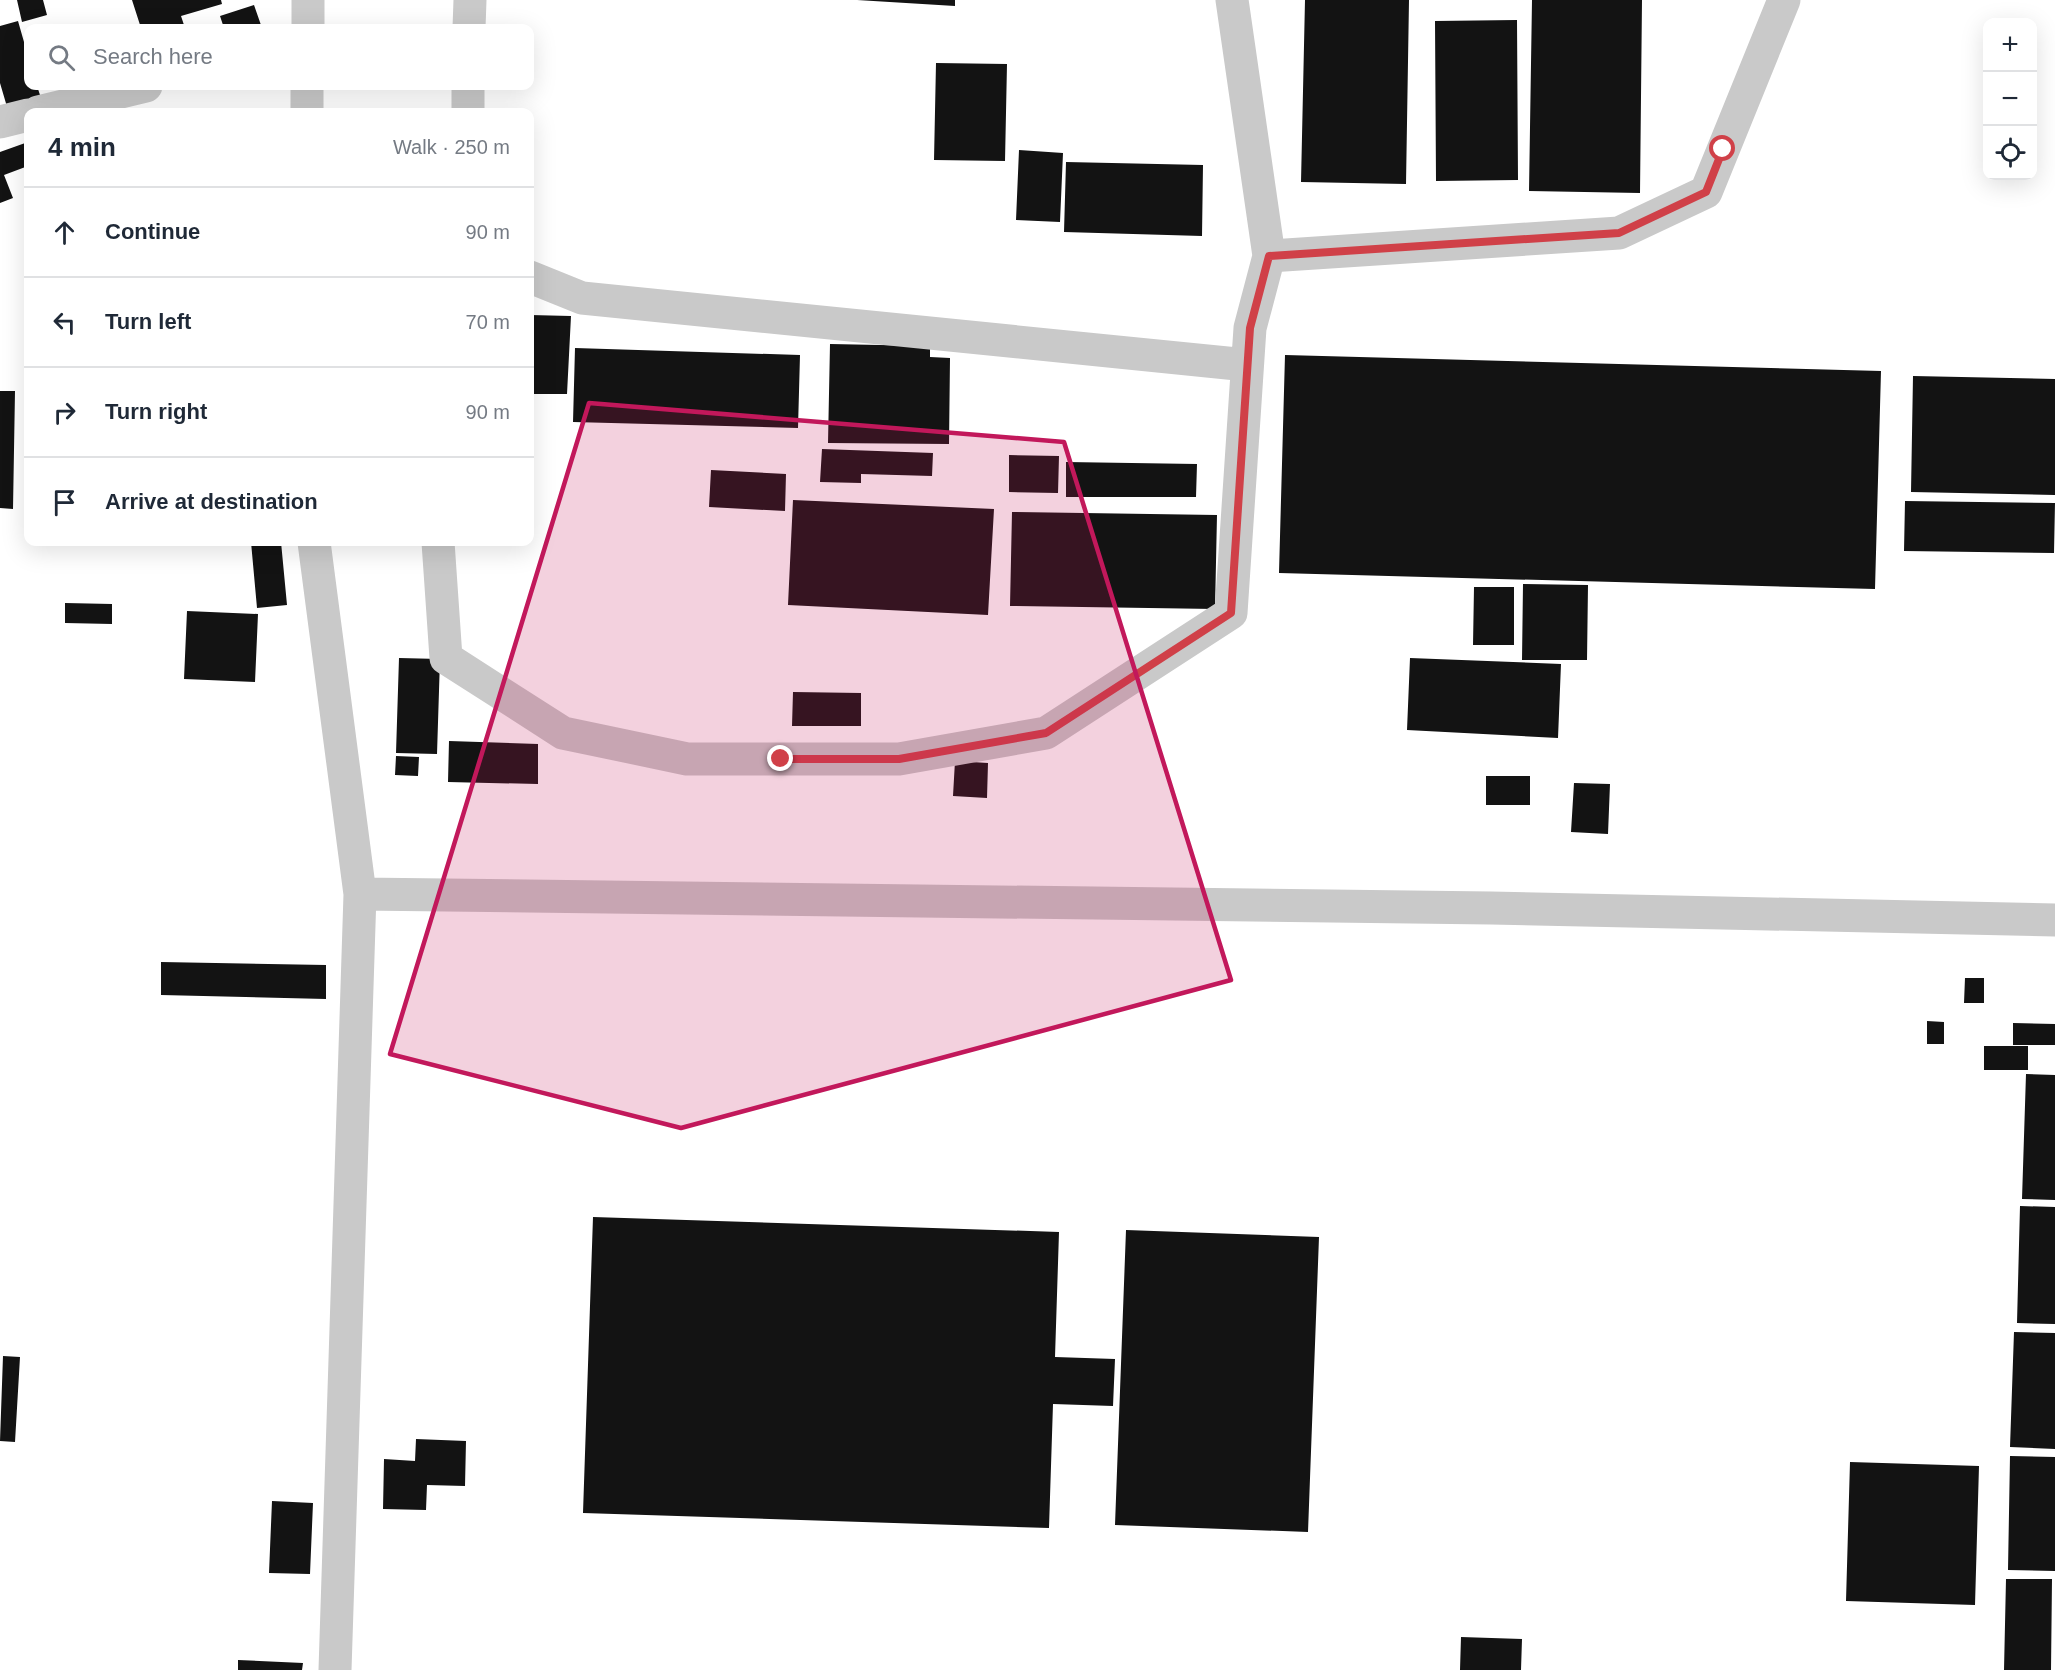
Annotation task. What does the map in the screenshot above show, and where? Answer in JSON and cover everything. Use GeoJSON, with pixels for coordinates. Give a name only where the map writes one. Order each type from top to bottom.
{"type":"FeatureCollection","features":[{"type":"Feature","properties":{"kind":"street"},"geometry":{"type":"LineString","coordinates":[[308,0],[308,24]]}},
{"type":"Feature","properties":{"kind":"street"},"geometry":{"type":"LineString","coordinates":[[469,24],[470,0]]}},
{"type":"Feature","properties":{"kind":"street"},"geometry":{"type":"LineString","coordinates":[[438,546],[446,658],[563,733],[687,759],[899,759],[1046,733],[1231,613],[1250,328],[1269,256],[1232,0]]}},
{"type":"Feature","properties":{"kind":"street"},"geometry":{"type":"LineString","coordinates":[[1269,256],[1619,233],[1706,192],[1784,0]]}},
{"type":"Feature","properties":{"kind":"street"},"geometry":{"type":"LineString","coordinates":[[55,108],[129,90]]}},
{"type":"Feature","properties":{"kind":"street"},"geometry":{"type":"LineString","coordinates":[[307,90],[307,108]]}},
{"type":"Feature","properties":{"kind":"street"},"geometry":{"type":"LineString","coordinates":[[468,90],[468,108]]}},
{"type":"Feature","properties":{"kind":"street"},"geometry":{"type":"LineString","coordinates":[[0,122],[24,116]]}},
{"type":"Feature","properties":{"kind":"street"},"geometry":{"type":"LineString","coordinates":[[534,279],[582,298],[1247,365]]}},
{"type":"Feature","properties":{"kind":"street"},"geometry":{"type":"LineString","coordinates":[[315,546],[360,894],[335,1670]]}},
{"type":"Feature","properties":{"kind":"street"},"geometry":{"type":"LineString","coordinates":[[360,894],[1503,908],[2055,920]]}},
{"type":"Feature","properties":{"kind":"highlighted area"},"geometry":{"type":"Polygon","coordinates":[[[589,403],[1064,442],[1231,980],[681,1128],[390,1054],[589,403]]]}},
{"type":"Feature","properties":{"kind":"building"},"geometry":{"type":"Polygon","coordinates":[[[17,0],[43,0],[47,15],[22,22],[17,0]]]}},
{"type":"Feature","properties":{"kind":"building"},"geometry":{"type":"Polygon","coordinates":[[[132,0],[221,0],[222,4],[181,16],[184,24],[140,24],[132,0]]]}},
{"type":"Feature","properties":{"kind":"building"},"geometry":{"type":"Polygon","coordinates":[[[857,0],[955,0],[955,6],[857,0]]]}},
{"type":"Feature","properties":{"kind":"building"},"geometry":{"type":"Polygon","coordinates":[[[1305,0],[1409,0],[1406,184],[1301,182],[1305,0]]]}},
{"type":"Feature","properties":{"kind":"building"},"geometry":{"type":"Polygon","coordinates":[[[1532,0],[1642,0],[1640,193],[1529,191],[1532,0]]]}},
{"type":"Feature","properties":{"kind":"building"},"geometry":{"type":"Polygon","coordinates":[[[254,5],[261,24],[223,24],[220,16],[254,5]]]}},
{"type":"Feature","properties":{"kind":"building"},"geometry":{"type":"Polygon","coordinates":[[[1517,20],[1518,180],[1436,181],[1435,21],[1517,20]]]}},
{"type":"Feature","properties":{"kind":"building"},"geometry":{"type":"Polygon","coordinates":[[[18,21],[24,42],[24,90],[38,90],[44,107],[24,108],[24,113],[10,117],[0,83],[0,26],[18,21]]]}},
{"type":"Feature","properties":{"kind":"building"},"geometry":{"type":"Polygon","coordinates":[[[936,63],[1007,64],[1005,161],[934,160],[936,63]]]}},
{"type":"Feature","properties":{"kind":"building"},"geometry":{"type":"Polygon","coordinates":[[[24,143],[24,168],[4,175],[13,198],[0,203],[0,152],[24,143]]]}},
{"type":"Feature","properties":{"kind":"building"},"geometry":{"type":"Polygon","coordinates":[[[1019,150],[1063,153],[1060,222],[1016,220],[1019,150]]]}},
{"type":"Feature","properties":{"kind":"building"},"geometry":{"type":"Polygon","coordinates":[[[1066,162],[1203,165],[1202,236],[1064,232],[1066,162]]]}},
{"type":"Feature","properties":{"kind":"building"},"geometry":{"type":"Polygon","coordinates":[[[534,315],[571,316],[567,394],[534,394],[534,315]]]}},
{"type":"Feature","properties":{"kind":"building"},"geometry":{"type":"Polygon","coordinates":[[[830,344],[930,346],[930,357],[950,358],[949,444],[828,443],[830,344]]]}},
{"type":"Feature","properties":{"kind":"building"},"geometry":{"type":"Polygon","coordinates":[[[575,348],[800,355],[798,428],[573,422],[575,348]]]}},
{"type":"Feature","properties":{"kind":"building"},"geometry":{"type":"Polygon","coordinates":[[[1285,355],[1881,371],[1875,589],[1279,573],[1285,355]]]}},
{"type":"Feature","properties":{"kind":"building"},"geometry":{"type":"Polygon","coordinates":[[[1913,376],[2055,379],[2055,495],[1911,492],[1913,376]]]}},
{"type":"Feature","properties":{"kind":"building"},"geometry":{"type":"Polygon","coordinates":[[[0,391],[15,391],[13,509],[0,508],[0,391]]]}},
{"type":"Feature","properties":{"kind":"building"},"geometry":{"type":"Polygon","coordinates":[[[822,449],[933,453],[932,476],[861,474],[861,483],[820,482],[822,449]]]}},
{"type":"Feature","properties":{"kind":"building"},"geometry":{"type":"Polygon","coordinates":[[[1009,455],[1059,456],[1058,493],[1009,492],[1009,455]]]}},
{"type":"Feature","properties":{"kind":"building"},"geometry":{"type":"Polygon","coordinates":[[[1066,462],[1197,464],[1196,497],[1066,497],[1066,462]]]}},
{"type":"Feature","properties":{"kind":"building"},"geometry":{"type":"Polygon","coordinates":[[[711,470],[786,474],[785,511],[709,507],[711,470]]]}},
{"type":"Feature","properties":{"kind":"building"},"geometry":{"type":"Polygon","coordinates":[[[793,500],[994,509],[988,615],[788,605],[793,500]]]}},
{"type":"Feature","properties":{"kind":"building"},"geometry":{"type":"Polygon","coordinates":[[[1905,501],[2055,503],[2054,553],[1904,551],[1905,501]]]}},
{"type":"Feature","properties":{"kind":"building"},"geometry":{"type":"Polygon","coordinates":[[[1012,512],[1217,515],[1215,609],[1010,606],[1012,512]]]}},
{"type":"Feature","properties":{"kind":"building"},"geometry":{"type":"Polygon","coordinates":[[[251,546],[281,546],[287,605],[257,608],[251,546]]]}},
{"type":"Feature","properties":{"kind":"building"},"geometry":{"type":"Polygon","coordinates":[[[1523,584],[1588,585],[1587,660],[1522,660],[1523,584]]]}},
{"type":"Feature","properties":{"kind":"building"},"geometry":{"type":"Polygon","coordinates":[[[1474,587],[1514,587],[1514,645],[1473,645],[1474,587]]]}},
{"type":"Feature","properties":{"kind":"building"},"geometry":{"type":"Polygon","coordinates":[[[65,603],[112,604],[112,624],[65,623],[65,603]]]}},
{"type":"Feature","properties":{"kind":"building"},"geometry":{"type":"Polygon","coordinates":[[[187,611],[258,614],[255,682],[184,679],[187,611]]]}},
{"type":"Feature","properties":{"kind":"building"},"geometry":{"type":"Polygon","coordinates":[[[399,658],[440,659],[437,754],[396,753],[399,658]]]}},
{"type":"Feature","properties":{"kind":"building"},"geometry":{"type":"Polygon","coordinates":[[[1410,658],[1561,664],[1558,738],[1407,730],[1410,658]]]}},
{"type":"Feature","properties":{"kind":"building"},"geometry":{"type":"Polygon","coordinates":[[[793,692],[861,693],[861,726],[792,726],[793,692]]]}},
{"type":"Feature","properties":{"kind":"building"},"geometry":{"type":"Polygon","coordinates":[[[449,741],[538,744],[538,784],[448,782],[449,741]]]}},
{"type":"Feature","properties":{"kind":"building"},"geometry":{"type":"Polygon","coordinates":[[[396,756],[419,757],[418,776],[395,775],[396,756]]]}},
{"type":"Feature","properties":{"kind":"building"},"geometry":{"type":"Polygon","coordinates":[[[955,761],[988,763],[987,798],[953,796],[955,761]]]}},
{"type":"Feature","properties":{"kind":"building"},"geometry":{"type":"Polygon","coordinates":[[[1486,776],[1530,776],[1530,805],[1486,805],[1486,776]]]}},
{"type":"Feature","properties":{"kind":"building"},"geometry":{"type":"Polygon","coordinates":[[[1574,783],[1610,784],[1608,834],[1571,832],[1574,783]]]}},
{"type":"Feature","properties":{"kind":"building"},"geometry":{"type":"Polygon","coordinates":[[[161,962],[326,965],[326,999],[161,995],[161,962]]]}},
{"type":"Feature","properties":{"kind":"building"},"geometry":{"type":"Polygon","coordinates":[[[1965,978],[1984,978],[1984,1003],[1964,1003],[1965,978]]]}},
{"type":"Feature","properties":{"kind":"building"},"geometry":{"type":"Polygon","coordinates":[[[1927,1021],[1944,1022],[1944,1044],[1927,1044],[1927,1021]]]}},
{"type":"Feature","properties":{"kind":"building"},"geometry":{"type":"Polygon","coordinates":[[[2013,1023],[2055,1024],[2055,1045],[2013,1045],[2013,1023]]]}},
{"type":"Feature","properties":{"kind":"building"},"geometry":{"type":"Polygon","coordinates":[[[1984,1046],[2028,1046],[2028,1070],[1984,1070],[1984,1046]]]}},
{"type":"Feature","properties":{"kind":"building"},"geometry":{"type":"Polygon","coordinates":[[[2026,1074],[2055,1075],[2055,1200],[2022,1199],[2026,1074]]]}},
{"type":"Feature","properties":{"kind":"building"},"geometry":{"type":"Polygon","coordinates":[[[2020,1206],[2055,1207],[2055,1324],[2017,1323],[2020,1206]]]}},
{"type":"Feature","properties":{"kind":"building"},"geometry":{"type":"Polygon","coordinates":[[[593,1217],[1059,1232],[1055,1357],[1115,1359],[1113,1406],[1053,1404],[1049,1528],[583,1513],[593,1217]]]}},
{"type":"Feature","properties":{"kind":"building"},"geometry":{"type":"Polygon","coordinates":[[[1126,1230],[1319,1237],[1308,1532],[1115,1525],[1126,1230]]]}},
{"type":"Feature","properties":{"kind":"building"},"geometry":{"type":"Polygon","coordinates":[[[2014,1332],[2055,1333],[2055,1449],[2010,1447],[2014,1332]]]}},
{"type":"Feature","properties":{"kind":"building"},"geometry":{"type":"Polygon","coordinates":[[[3,1356],[20,1357],[15,1442],[0,1441],[3,1356]]]}},
{"type":"Feature","properties":{"kind":"building"},"geometry":{"type":"Polygon","coordinates":[[[416,1439],[466,1441],[465,1486],[427,1485],[426,1510],[383,1509],[384,1459],[415,1461],[416,1439]]]}},
{"type":"Feature","properties":{"kind":"building"},"geometry":{"type":"Polygon","coordinates":[[[2010,1456],[2055,1457],[2055,1571],[2008,1570],[2010,1456]]]}},
{"type":"Feature","properties":{"kind":"building"},"geometry":{"type":"Polygon","coordinates":[[[1850,1462],[1979,1466],[1975,1605],[1846,1601],[1850,1462]]]}},
{"type":"Feature","properties":{"kind":"building"},"geometry":{"type":"Polygon","coordinates":[[[272,1501],[313,1503],[310,1574],[269,1573],[272,1501]]]}},
{"type":"Feature","properties":{"kind":"building"},"geometry":{"type":"Polygon","coordinates":[[[2006,1579],[2052,1579],[2051,1670],[2004,1670],[2006,1579]]]}},
{"type":"Feature","properties":{"kind":"building"},"geometry":{"type":"Polygon","coordinates":[[[1461,1637],[1522,1639],[1521,1670],[1460,1670],[1461,1637]]]}},
{"type":"Feature","properties":{"kind":"building"},"geometry":{"type":"Polygon","coordinates":[[[238,1660],[303,1663],[302,1670],[238,1670],[238,1660]]]}},
{"type":"Feature","properties":{"kind":"route"},"geometry":{"type":"LineString","coordinates":[[781,759],[899,759],[1046,733],[1231,613],[1250,328],[1269,256],[1619,233],[1706,192],[1723,149]]}}]}
